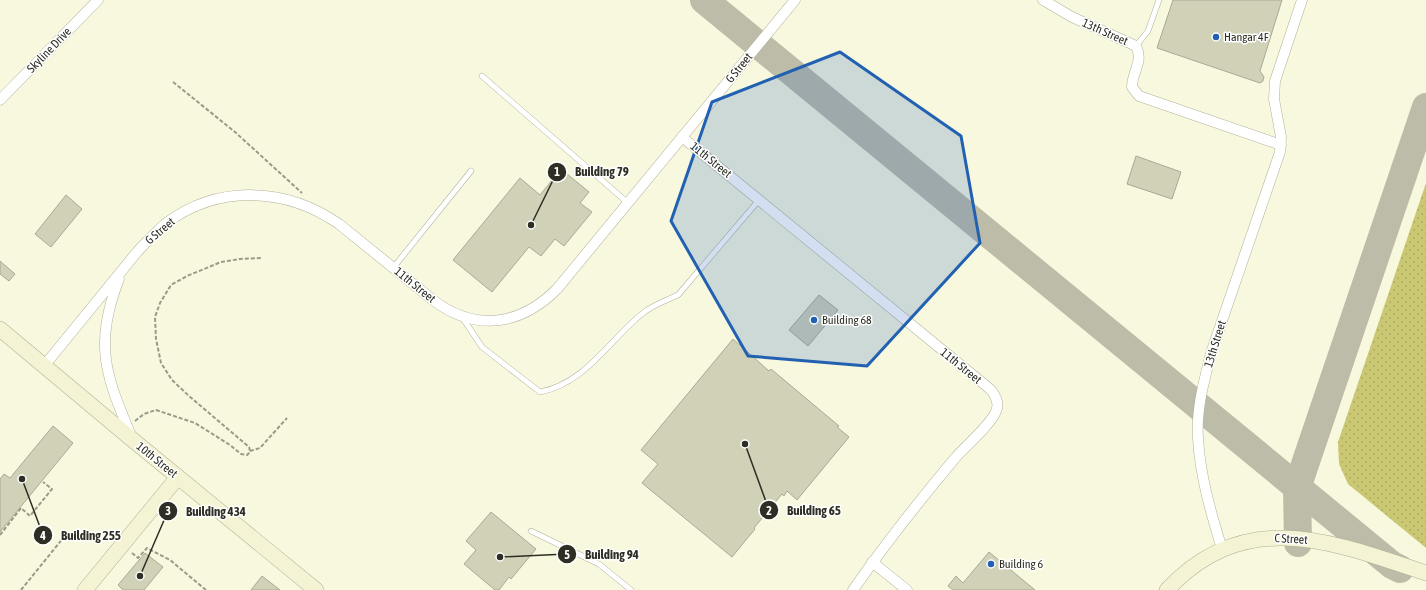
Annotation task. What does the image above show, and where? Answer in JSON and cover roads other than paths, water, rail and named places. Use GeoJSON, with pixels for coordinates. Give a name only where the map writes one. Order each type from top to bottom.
{"type":"FeatureCollection","features":[{"type":"Feature","properties":{"kind":"street","name":"G Street"},"geometry":{"type":"LineString","coordinates":[[682,137],[795,0]]}},
{"type":"Feature","properties":{"kind":"street","name":"13th Street"},"geometry":{"type":"LineString","coordinates":[[1043,0],[1072,17],[1136,46],[1140,53],[1140,59],[1132,87],[1139,96],[1281,145]]}},
{"type":"Feature","properties":{"kind":"street","name":"13th Street"},"geometry":{"type":"LineString","coordinates":[[1222,549],[1202,474],[1198,438],[1199,408],[1211,353],[1281,145],[1281,137],[1274,99],[1275,81],[1302,0]]}},
{"type":"Feature","properties":{"kind":"street","name":"Skyline Drive"},"geometry":{"type":"LineString","coordinates":[[0,100],[95,1]]}},
{"type":"Feature","properties":{"kind":"street","name":"11th Street"},"geometry":{"type":"LineString","coordinates":[[325,214],[443,308],[462,317],[477,320],[492,321],[508,319],[521,315],[542,303],[557,288],[682,137],[990,389],[997,399],[997,409],[994,417],[956,457],[872,562],[853,590]]}},
{"type":"Feature","properties":{"kind":"street","name":"G Street"},"geometry":{"type":"LineString","coordinates":[[44,366],[122,270],[152,236],[180,215],[210,201],[238,196],[264,196],[293,201],[309,206],[325,214]]}},
{"type":"Feature","properties":{"kind":"street"},"geometry":{"type":"LineString","coordinates":[[122,270],[110,302],[106,322],[104,352],[111,384],[134,441]]}},
{"type":"Feature","properties":{"kind":"street","name":"10th Street"},"geometry":{"type":"LineString","coordinates":[[1,333],[44,366],[313,589]]}},
{"type":"Feature","properties":{"kind":"street"},"geometry":{"type":"LineString","coordinates":[[85,590],[178,477]]}},
{"type":"Feature","properties":{"kind":"street","name":"C Street"},"geometry":{"type":"LineString","coordinates":[[1167,590],[1194,566],[1222,549],[1258,539],[1271,538],[1299,538],[1323,542],[1356,550],[1426,573]]}},
{"type":"Feature","properties":{"kind":"street"},"geometry":{"type":"LineString","coordinates":[[872,562],[907,590]]}},
{"type":"Feature","properties":{"kind":"lane"},"geometry":{"type":"LineString","coordinates":[[1136,46],[1148,32],[1159,0]]}},
{"type":"Feature","properties":{"kind":"lane"},"geometry":{"type":"LineString","coordinates":[[482,76],[628,203]]}},
{"type":"Feature","properties":{"kind":"lane"},"geometry":{"type":"LineString","coordinates":[[393,268],[470,171]]}},
{"type":"Feature","properties":{"kind":"lane"},"geometry":{"type":"LineString","coordinates":[[462,317],[482,347],[540,392],[549,390],[577,376],[643,312],[678,295],[759,200]]}},
{"type":"Feature","properties":{"kind":"lane"},"geometry":{"type":"LineString","coordinates":[[532,531],[599,564],[631,590]]}},
{"type":"Feature","properties":{"kind":"place","name":"Hangar 4F"},"geometry":{"type":"Point","coordinates":[1216,37]}},
{"type":"Feature","properties":{"kind":"place","name":"Building 79"},"geometry":{"type":"Point","coordinates":[531,225]}},
{"type":"Feature","properties":{"kind":"place","name":"Building 68"},"geometry":{"type":"Point","coordinates":[814,320]}},
{"type":"Feature","properties":{"kind":"place","name":"Building 65"},"geometry":{"type":"Point","coordinates":[745,444]}},
{"type":"Feature","properties":{"kind":"place","name":"Building 255"},"geometry":{"type":"Point","coordinates":[22,479]}},
{"type":"Feature","properties":{"kind":"place","name":"Building 94"},"geometry":{"type":"Point","coordinates":[500,557]}},
{"type":"Feature","properties":{"kind":"place","name":"Building 6"},"geometry":{"type":"Point","coordinates":[991,564]}},
{"type":"Feature","properties":{"kind":"place","name":"Building 434"},"geometry":{"type":"Point","coordinates":[140,576]}}]}
